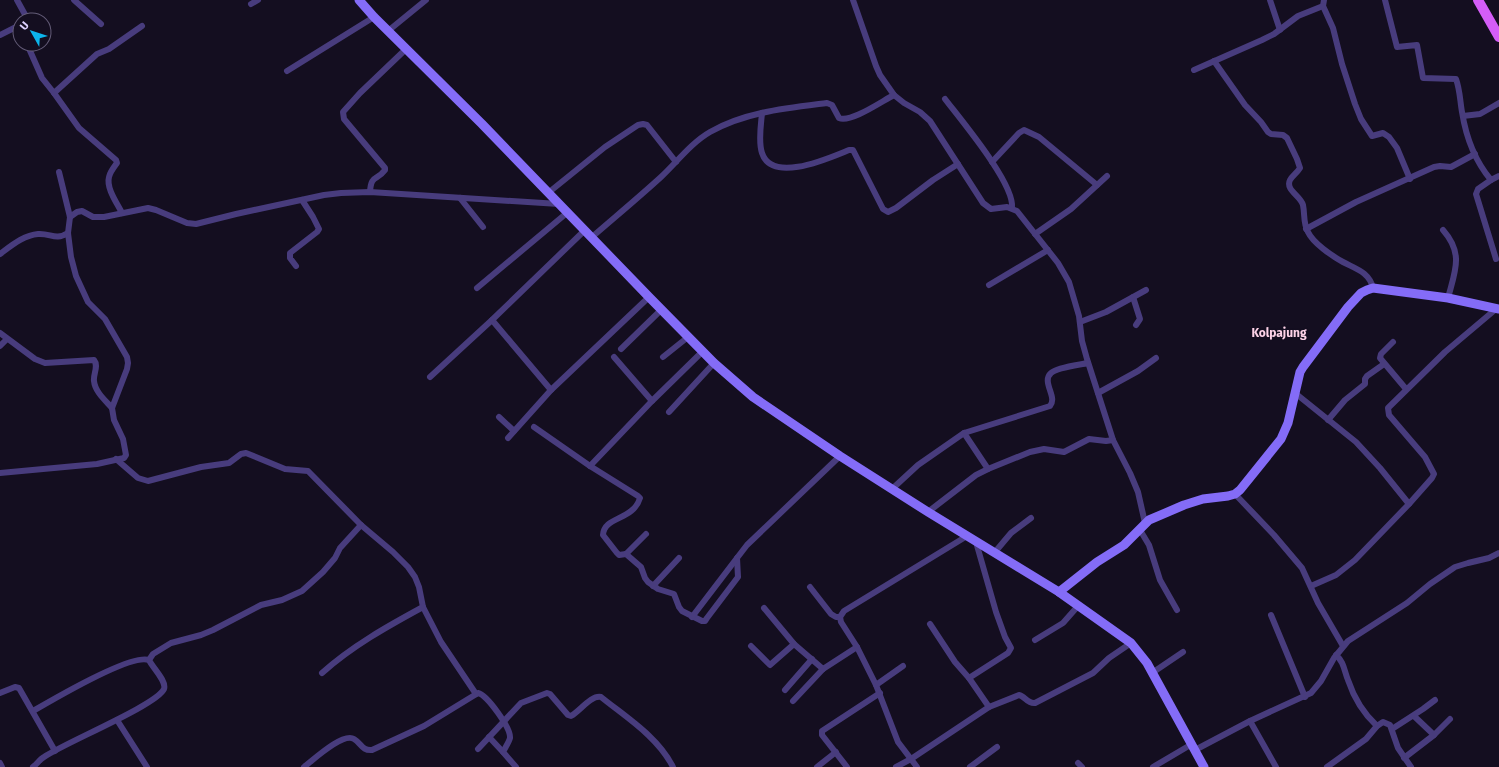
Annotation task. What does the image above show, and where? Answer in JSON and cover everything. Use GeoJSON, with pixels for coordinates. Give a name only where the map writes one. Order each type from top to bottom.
{"type":"FeatureCollection","features":[{"type":"Feature","properties":{"kind":"main road"},"geometry":{"type":"LineString","coordinates":[[1478,0],[1499,37]]}},
{"type":"Feature","properties":{"kind":"street"},"geometry":{"type":"LineString","coordinates":[[17,0],[24,12]]}},
{"type":"Feature","properties":{"kind":"street"},"geometry":{"type":"LineString","coordinates":[[74,0],[102,24]]}},
{"type":"Feature","properties":{"kind":"street"},"geometry":{"type":"LineString","coordinates":[[251,4],[258,0]]}},
{"type":"Feature","properties":{"kind":"street"},"geometry":{"type":"LineString","coordinates":[[359,0],[374,17],[482,124],[585,230],[595,233],[649,298],[734,382],[763,406],[928,512],[1059,592],[1131,643],[1141,654],[1204,767]]}},
{"type":"Feature","properties":{"kind":"street"},"geometry":{"type":"LineString","coordinates":[[388,30],[426,0]]}},
{"type":"Feature","properties":{"kind":"street"},"geometry":{"type":"LineString","coordinates":[[853,0],[876,66],[880,75],[894,95],[926,117],[987,207],[994,210],[1007,207],[1012,208],[1021,216],[1048,250],[1069,282],[1080,322],[1084,350],[1113,440],[1138,492],[1142,527],[1160,580],[1177,610]]}},
{"type":"Feature","properties":{"kind":"street"},"geometry":{"type":"LineString","coordinates":[[1270,0],[1280,30]]}},
{"type":"Feature","properties":{"kind":"street"},"geometry":{"type":"LineString","coordinates":[[1385,0],[1397,47],[1417,45],[1424,78],[1456,78],[1468,138],[1475,154],[1491,180]]}},
{"type":"Feature","properties":{"kind":"street"},"geometry":{"type":"LineString","coordinates":[[1194,70],[1262,40],[1280,30],[1298,16],[1323,3],[1333,28],[1342,64],[1361,119],[1372,136],[1383,133],[1394,143],[1410,179]]}},
{"type":"Feature","properties":{"kind":"street"},"geometry":{"type":"LineString","coordinates":[[287,71],[374,17]]}},
{"type":"Feature","properties":{"kind":"street"},"geometry":{"type":"LineString","coordinates":[[54,93],[97,54],[109,49],[142,26]]}},
{"type":"Feature","properties":{"kind":"street"},"geometry":{"type":"LineString","coordinates":[[0,35],[12,29]]}},
{"type":"Feature","properties":{"kind":"street"},"geometry":{"type":"LineString","coordinates":[[370,192],[372,181],[385,170],[384,165],[344,119],[343,112],[360,93],[406,49]]}},
{"type":"Feature","properties":{"kind":"street"},"geometry":{"type":"LineString","coordinates":[[30,52],[39,74],[79,128],[116,160],[116,163],[109,176],[109,182],[122,213]]}},
{"type":"Feature","properties":{"kind":"street"},"geometry":{"type":"LineString","coordinates":[[1214,61],[1245,104],[1262,122],[1268,132],[1271,134],[1283,134],[1291,144],[1300,168],[1291,178],[1289,185],[1302,202],[1306,229],[1313,240],[1343,262],[1363,272],[1370,279],[1373,288]]}},
{"type":"Feature","properties":{"kind":"street"},"geometry":{"type":"LineString","coordinates":[[595,233],[661,177],[696,142],[708,133],[728,123],[762,113],[827,102],[832,105],[838,118],[846,119],[857,115],[894,95]]}},
{"type":"Feature","properties":{"kind":"street"},"geometry":{"type":"LineString","coordinates":[[945,100],[992,162],[1012,199],[1012,208]]}},
{"type":"Feature","properties":{"kind":"street"},"geometry":{"type":"LineString","coordinates":[[1463,116],[1480,114],[1499,104]]}},
{"type":"Feature","properties":{"kind":"street"},"geometry":{"type":"LineString","coordinates":[[762,113],[761,148],[763,156],[769,163],[784,168],[796,168],[849,150],[853,150],[883,208],[888,212],[896,208],[933,180],[958,164]]}},
{"type":"Feature","properties":{"kind":"street"},"geometry":{"type":"LineString","coordinates":[[548,193],[605,147],[638,125],[647,125],[676,162]]}},
{"type":"Feature","properties":{"kind":"street"},"geometry":{"type":"LineString","coordinates":[[992,162],[1019,133],[1024,130],[1039,137],[1097,185]]}},
{"type":"Feature","properties":{"kind":"street"},"geometry":{"type":"LineString","coordinates":[[1306,229],[1356,202],[1437,166],[1454,166],[1475,154]]}},
{"type":"Feature","properties":{"kind":"street"},"geometry":{"type":"LineString","coordinates":[[59,172],[70,217],[68,233],[71,257],[76,276],[88,302],[105,319],[127,357],[127,369],[112,408]]}},
{"type":"Feature","properties":{"kind":"street"},"geometry":{"type":"LineString","coordinates":[[1035,234],[1071,209],[1107,176]]}},
{"type":"Feature","properties":{"kind":"street"},"geometry":{"type":"LineString","coordinates":[[1496,259],[1476,194],[1478,189],[1499,176]]}},
{"type":"Feature","properties":{"kind":"street"},"geometry":{"type":"LineString","coordinates":[[70,217],[80,212],[96,218],[148,208],[187,223],[196,224],[302,200],[341,193],[370,192],[559,204]]}},
{"type":"Feature","properties":{"kind":"street"},"geometry":{"type":"LineString","coordinates":[[460,198],[483,227]]}},
{"type":"Feature","properties":{"kind":"street"},"geometry":{"type":"LineString","coordinates":[[296,266],[290,258],[290,253],[319,229],[302,200]]}},
{"type":"Feature","properties":{"kind":"street"},"geometry":{"type":"LineString","coordinates":[[477,288],[568,212]]}},
{"type":"Feature","properties":{"kind":"street"},"geometry":{"type":"LineString","coordinates":[[430,377],[492,320],[585,230]]}},
{"type":"Feature","properties":{"kind":"street"},"geometry":{"type":"LineString","coordinates":[[1443,230],[1456,251],[1456,268],[1448,298]]}},
{"type":"Feature","properties":{"kind":"street"},"geometry":{"type":"LineString","coordinates":[[0,254],[17,242],[34,234],[46,234],[57,237],[68,233]]}},
{"type":"Feature","properties":{"kind":"street"},"geometry":{"type":"LineString","coordinates":[[989,285],[1048,250]]}},
{"type":"Feature","properties":{"kind":"street"},"geometry":{"type":"LineString","coordinates":[[1059,592],[1086,570],[1124,545],[1142,527],[1174,509],[1195,501],[1235,494],[1247,482],[1281,439],[1288,422],[1300,372],[1356,298],[1367,290],[1373,288],[1448,298],[1497,309]]}},
{"type":"Feature","properties":{"kind":"street"},"geometry":{"type":"LineString","coordinates":[[1080,322],[1106,312],[1146,290]]}},
{"type":"Feature","properties":{"kind":"street"},"geometry":{"type":"LineString","coordinates":[[1133,297],[1140,316],[1140,319],[1136,325]]}},
{"type":"Feature","properties":{"kind":"street"},"geometry":{"type":"LineString","coordinates":[[508,438],[551,390],[649,298]]}},
{"type":"Feature","properties":{"kind":"street"},"geometry":{"type":"LineString","coordinates":[[1311,586],[1326,581],[1343,570],[1409,504],[1432,478],[1434,474],[1425,456],[1387,411],[1388,408],[1391,403],[1445,352],[1497,309]]}},
{"type":"Feature","properties":{"kind":"street"},"geometry":{"type":"LineString","coordinates":[[621,349],[662,310]]}},
{"type":"Feature","properties":{"kind":"street"},"geometry":{"type":"LineString","coordinates":[[492,320],[551,390]]}},
{"type":"Feature","properties":{"kind":"street"},"geometry":{"type":"LineString","coordinates":[[0,333],[35,359],[45,363],[94,360],[96,364],[94,381],[96,388],[112,408],[114,420],[123,439],[126,455],[124,458],[97,464],[0,473]]}},
{"type":"Feature","properties":{"kind":"street"},"geometry":{"type":"LineString","coordinates":[[662,357],[688,337]]}},
{"type":"Feature","properties":{"kind":"street"},"geometry":{"type":"LineString","coordinates":[[0,346],[7,339]]}},
{"type":"Feature","properties":{"kind":"street"},"geometry":{"type":"LineString","coordinates":[[1393,342],[1380,356],[1384,364],[1406,389]]}},
{"type":"Feature","properties":{"kind":"street"},"geometry":{"type":"LineString","coordinates":[[590,466],[652,401],[703,351]]}},
{"type":"Feature","properties":{"kind":"street"},"geometry":{"type":"LineString","coordinates":[[614,357],[652,401]]}},
{"type":"Feature","properties":{"kind":"street"},"geometry":{"type":"LineString","coordinates":[[1098,393],[1133,374],[1156,358]]}},
{"type":"Feature","properties":{"kind":"street"},"geometry":{"type":"LineString","coordinates":[[669,412],[714,363]]}},
{"type":"Feature","properties":{"kind":"street"},"geometry":{"type":"LineString","coordinates":[[892,489],[918,465],[964,433],[1050,406],[1052,399],[1048,378],[1052,373],[1060,369],[1088,363]]}},
{"type":"Feature","properties":{"kind":"street"},"geometry":{"type":"LineString","coordinates":[[1328,420],[1345,400],[1365,384],[1366,376],[1384,364]]}},
{"type":"Feature","properties":{"kind":"street"},"geometry":{"type":"LineString","coordinates":[[1295,393],[1356,442],[1409,504]]}},
{"type":"Feature","properties":{"kind":"street"},"geometry":{"type":"LineString","coordinates":[[499,417],[514,431]]}},
{"type":"Feature","properties":{"kind":"street"},"geometry":{"type":"LineString","coordinates":[[534,427],[590,466],[636,493],[640,498],[631,512],[607,524],[604,530],[603,535],[619,555],[626,554],[646,534]]}},
{"type":"Feature","properties":{"kind":"street"},"geometry":{"type":"LineString","coordinates":[[964,433],[988,469]]}},
{"type":"Feature","properties":{"kind":"street"},"geometry":{"type":"LineString","coordinates":[[928,512],[963,484],[988,469],[1040,449],[1064,452],[1089,439],[1106,441],[1113,440]]}},
{"type":"Feature","properties":{"kind":"street"},"geometry":{"type":"LineString","coordinates":[[116,460],[138,478],[148,481],[201,467],[229,463],[241,454],[246,453],[285,469],[308,471],[361,525],[408,567],[415,577],[419,587],[423,607],[442,642],[476,694]]}},
{"type":"Feature","properties":{"kind":"street"},"geometry":{"type":"LineString","coordinates":[[692,617],[747,545],[840,456]]}},
{"type":"Feature","properties":{"kind":"street"},"geometry":{"type":"LineString","coordinates":[[1235,494],[1295,558],[1302,568],[1318,604],[1342,646]]}},
{"type":"Feature","properties":{"kind":"street"},"geometry":{"type":"LineString","coordinates":[[995,552],[1008,536],[1031,518]]}},
{"type":"Feature","properties":{"kind":"street"},"geometry":{"type":"LineString","coordinates":[[149,660],[153,654],[171,643],[201,636],[261,605],[282,600],[302,591],[336,558],[340,548],[361,525]]}},
{"type":"Feature","properties":{"kind":"street"},"geometry":{"type":"LineString","coordinates":[[840,617],[844,611],[967,536]]}},
{"type":"Feature","properties":{"kind":"street"},"geometry":{"type":"LineString","coordinates":[[969,678],[1008,652],[1011,648],[1005,637],[996,612],[976,542]]}},
{"type":"Feature","properties":{"kind":"street"},"geometry":{"type":"LineString","coordinates":[[1153,767],[1305,696],[1316,687],[1342,646],[1351,638],[1407,603],[1430,584],[1455,567],[1489,558],[1499,553]]}},
{"type":"Feature","properties":{"kind":"street"},"geometry":{"type":"LineString","coordinates":[[626,554],[641,567],[645,578],[653,586],[674,594],[679,607],[692,617],[702,621],[705,621],[708,618],[738,577],[737,558]]}},
{"type":"Feature","properties":{"kind":"street"},"geometry":{"type":"LineString","coordinates":[[653,586],[679,558]]}},
{"type":"Feature","properties":{"kind":"street"},"geometry":{"type":"LineString","coordinates":[[810,587],[831,614],[836,617],[840,617]]}},
{"type":"Feature","properties":{"kind":"street"},"geometry":{"type":"LineString","coordinates":[[1035,640],[1063,623],[1078,606]]}},
{"type":"Feature","properties":{"kind":"street"},"geometry":{"type":"LineString","coordinates":[[322,673],[367,640],[423,607]]}},
{"type":"Feature","properties":{"kind":"street"},"geometry":{"type":"LineString","coordinates":[[764,608],[794,644],[823,669]]}},
{"type":"Feature","properties":{"kind":"street"},"geometry":{"type":"LineString","coordinates":[[1271,615],[1305,696]]}},
{"type":"Feature","properties":{"kind":"street"},"geometry":{"type":"LineString","coordinates":[[840,617],[880,693],[898,742],[917,767]]}},
{"type":"Feature","properties":{"kind":"street"},"geometry":{"type":"LineString","coordinates":[[930,624],[955,662],[969,678],[989,708]]}},
{"type":"Feature","properties":{"kind":"street"},"geometry":{"type":"LineString","coordinates":[[896,767],[911,759],[989,708],[1018,695],[1022,696],[1028,702],[1035,703],[1067,687],[1095,672],[1105,661],[1131,643]]}},
{"type":"Feature","properties":{"kind":"street"},"geometry":{"type":"LineString","coordinates":[[751,646],[770,664],[794,644]]}},
{"type":"Feature","properties":{"kind":"street"},"geometry":{"type":"LineString","coordinates":[[793,701],[823,669],[857,648]]}},
{"type":"Feature","properties":{"kind":"street"},"geometry":{"type":"LineString","coordinates":[[1152,673],[1183,652]]}},
{"type":"Feature","properties":{"kind":"street"},"geometry":{"type":"LineString","coordinates":[[1336,655],[1343,662],[1349,683],[1361,709],[1377,726]]}},
{"type":"Feature","properties":{"kind":"street"},"geometry":{"type":"LineString","coordinates":[[33,711],[96,676],[147,658],[162,679],[164,688],[160,694],[146,704],[44,757],[33,767]]}},
{"type":"Feature","properties":{"kind":"street"},"geometry":{"type":"LineString","coordinates":[[785,690],[812,659]]}},
{"type":"Feature","properties":{"kind":"street"},"geometry":{"type":"LineString","coordinates":[[876,685],[903,666]]}},
{"type":"Feature","properties":{"kind":"street"},"geometry":{"type":"LineString","coordinates":[[0,693],[15,686],[19,688],[55,751]]}},
{"type":"Feature","properties":{"kind":"street"},"geometry":{"type":"LineString","coordinates":[[478,749],[524,700],[547,693],[550,694],[568,715],[571,716],[596,696],[601,697],[645,733],[670,760],[673,767]]}},
{"type":"Feature","properties":{"kind":"street"},"geometry":{"type":"LineString","coordinates":[[848,767],[822,735],[822,731],[880,693]]}},
{"type":"Feature","properties":{"kind":"street"},"geometry":{"type":"LineString","coordinates":[[476,694],[481,694],[486,698],[508,729],[510,739],[502,752]]}},
{"type":"Feature","properties":{"kind":"street"},"geometry":{"type":"LineString","coordinates":[[304,767],[333,744],[351,737],[365,749],[372,750],[424,726],[472,698],[476,694]]}},
{"type":"Feature","properties":{"kind":"street"},"geometry":{"type":"LineString","coordinates":[[1392,729],[1414,716],[1435,700]]}},
{"type":"Feature","properties":{"kind":"street"},"geometry":{"type":"LineString","coordinates":[[1414,716],[1434,735]]}},
{"type":"Feature","properties":{"kind":"street"},"geometry":{"type":"LineString","coordinates":[[1404,758],[1434,735],[1450,719]]}},
{"type":"Feature","properties":{"kind":"street"},"geometry":{"type":"LineString","coordinates":[[117,720],[146,767]]}},
{"type":"Feature","properties":{"kind":"street"},"geometry":{"type":"LineString","coordinates":[[1250,721],[1276,767]]}},
{"type":"Feature","properties":{"kind":"street"},"geometry":{"type":"LineString","coordinates":[[1327,767],[1366,739],[1380,723],[1390,725],[1394,741],[1411,767]]}},
{"type":"Feature","properties":{"kind":"street"},"geometry":{"type":"LineString","coordinates":[[489,737],[516,767]]}},
{"type":"Feature","properties":{"kind":"street"},"geometry":{"type":"LineString","coordinates":[[970,767],[996,748]]}},
{"type":"Feature","properties":{"kind":"street"},"geometry":{"type":"LineString","coordinates":[[817,767],[836,752]]}},
{"type":"Feature","properties":{"kind":"street"},"geometry":{"type":"LineString","coordinates":[[0,763],[2,767]]}},
{"type":"Feature","properties":{"kind":"district","name":"Kolpajung"},"geometry":{"type":"Point","coordinates":[1279,333]}}]}
